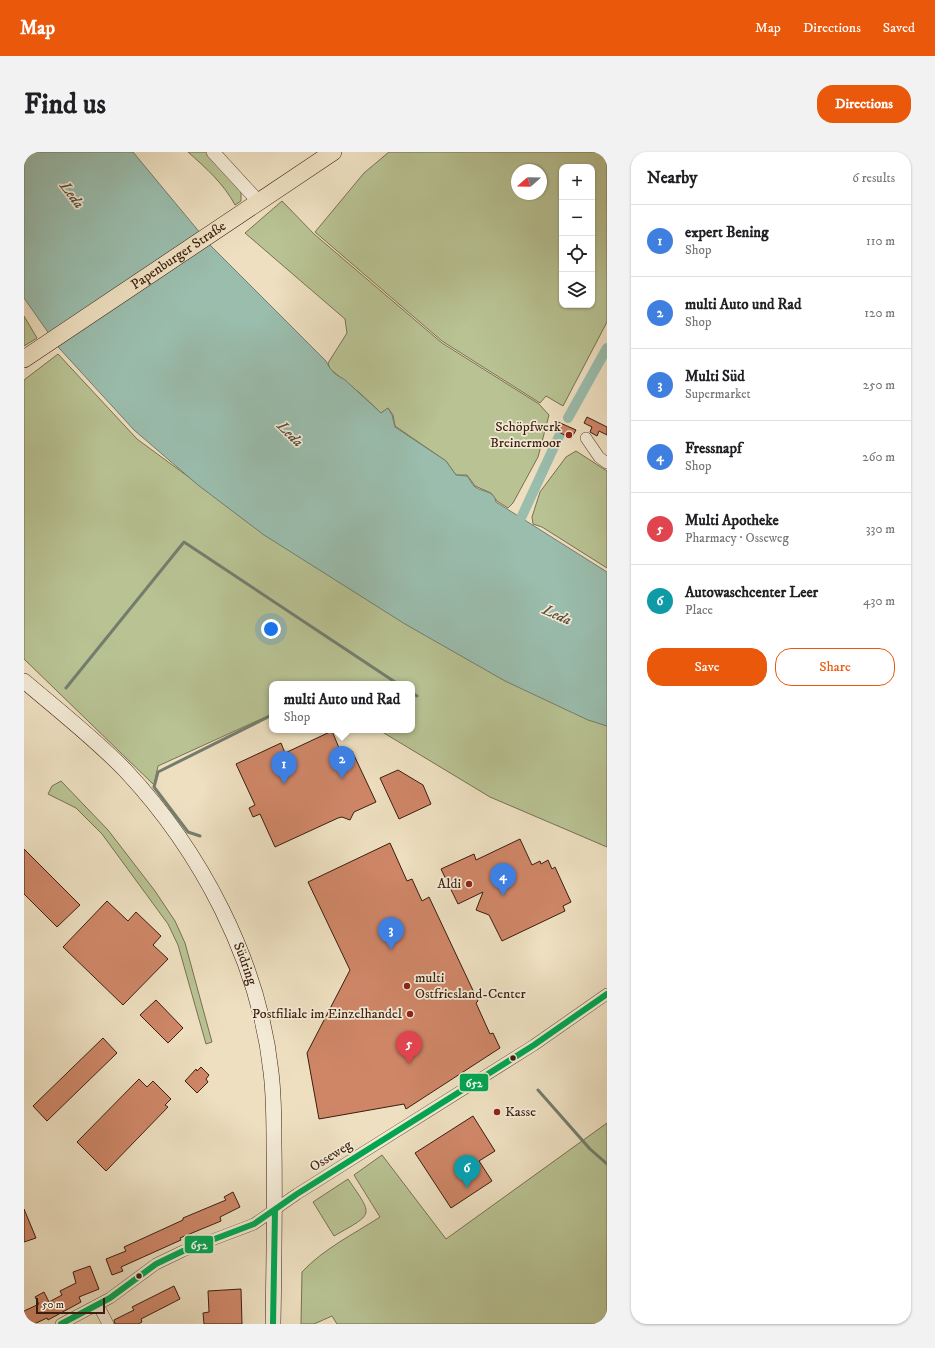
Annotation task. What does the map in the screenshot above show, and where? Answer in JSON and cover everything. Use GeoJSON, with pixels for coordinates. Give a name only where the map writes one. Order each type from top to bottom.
{"type":"FeatureCollection","features":[{"type":"Feature","properties":{"kind":"main road","name":"Papenburger Straße"},"geometry":{"type":"LineString","coordinates":[[27,358],[258,201],[333,152]]}},
{"type":"Feature","properties":{"kind":"main road","name":"Südring"},"geometry":{"type":"LineString","coordinates":[[24,681],[99,745],[125,770],[152,800],[176,831],[197,865],[230,929],[245,964],[257,1003],[271,1071],[274,1109],[275,1211],[273,1324]]}},
{"type":"Feature","properties":{"kind":"street"},"geometry":{"type":"LineString","coordinates":[[213,152],[258,201]]}},
{"type":"Feature","properties":{"kind":"street"},"geometry":{"type":"LineString","coordinates":[[586,438],[599,456],[607,463]]}},
{"type":"Feature","properties":{"kind":"street","name":"Osseweg"},"geometry":{"type":"LineString","coordinates":[[61,1324],[98,1305],[156,1264],[198,1245],[235,1232],[260,1221],[298,1194],[534,1045],[607,994]]}},
{"type":"Feature","properties":{"kind":"street"},"geometry":{"type":"LineString","coordinates":[[98,1305],[108,1324]]}},
{"type":"Feature","properties":{"kind":"shaded area"},"geometry":{"type":"Polygon","coordinates":[[[188,152],[206,152],[241,192],[241,201],[235,205],[231,197],[220,183],[188,152]]]}},
{"type":"Feature","properties":{"kind":"shaded area"},"geometry":{"type":"Polygon","coordinates":[[[389,152],[607,152],[607,322],[563,406],[546,396],[540,403],[442,341],[315,232],[364,173],[389,152]]]}},
{"type":"Feature","properties":{"kind":"shaded area"},"geometry":{"type":"Polygon","coordinates":[[[282,201],[314,234],[442,343],[539,404],[549,415],[538,457],[513,503],[508,508],[497,501],[491,493],[475,486],[467,475],[456,475],[446,461],[395,426],[393,415],[388,408],[381,413],[361,394],[330,369],[328,363],[347,333],[345,319],[245,233],[282,201]]]}},
{"type":"Feature","properties":{"kind":"shaded area"},"geometry":{"type":"Polygon","coordinates":[[[24,316],[37,338],[24,346],[24,316]]]}},
{"type":"Feature","properties":{"kind":"shaded area"},"geometry":{"type":"Polygon","coordinates":[[[58,354],[137,439],[243,517],[607,721],[607,847],[490,797],[384,733],[415,733],[415,681],[269,681],[269,715],[158,766],[154,785],[24,659],[24,380],[58,354]]]}},
{"type":"Feature","properties":{"kind":"shaded area"},"geometry":{"type":"Polygon","coordinates":[[[576,451],[607,471],[607,568],[542,527],[533,524],[532,517],[540,492],[566,457],[576,451]]]}},
{"type":"Feature","properties":{"kind":"shaded area"},"geometry":{"type":"Polygon","coordinates":[[[61,781],[108,830],[155,891],[175,921],[185,943],[212,1042],[206,1044],[178,945],[168,924],[102,834],[76,808],[48,794],[52,786],[61,781]]]}},
{"type":"Feature","properties":{"kind":"shaded area"},"geometry":{"type":"Polygon","coordinates":[[[607,1123],[607,1324],[337,1324],[332,1316],[314,1324],[301,1324],[302,1272],[319,1256],[380,1217],[354,1175],[382,1155],[446,1239],[607,1123]]]}},
{"type":"Feature","properties":{"kind":"shaded area"},"geometry":{"type":"Polygon","coordinates":[[[348,1179],[366,1208],[366,1213],[357,1223],[334,1236],[313,1202],[348,1179]]]}},
{"type":"Feature","properties":{"kind":"water","name":"Leda"},"geometry":{"type":"Polygon","coordinates":[[[24,152],[133,152],[211,246],[326,361],[333,372],[344,379],[381,413],[388,408],[392,415],[395,427],[446,461],[456,475],[467,476],[475,487],[493,495],[496,502],[607,572],[607,726],[588,720],[505,681],[405,624],[264,535],[198,485],[134,430],[59,348],[24,298],[24,152]]]}},
{"type":"Feature","properties":{"kind":"building"},"geometry":{"type":"Polygon","coordinates":[[[587,417],[607,427],[607,435],[599,431],[597,436],[590,432],[592,427],[584,423],[587,417]]]}},
{"type":"Feature","properties":{"kind":"building","name":"Schöpfwerk Breinermoor"},"geometry":{"type":"Polygon","coordinates":[[[558,422],[576,430],[571,439],[554,429],[558,422]]]}},
{"type":"Feature","properties":{"kind":"building"},"geometry":{"type":"Polygon","coordinates":[[[328,733],[333,733],[342,755],[352,751],[376,802],[354,812],[350,820],[342,817],[338,818],[275,847],[260,814],[253,817],[249,808],[255,805],[236,764],[281,743],[285,753],[328,733]]]}},
{"type":"Feature","properties":{"kind":"building"},"geometry":{"type":"Polygon","coordinates":[[[398,770],[423,785],[431,804],[399,819],[380,778],[398,770]]]}},
{"type":"Feature","properties":{"kind":"building"},"geometry":{"type":"Polygon","coordinates":[[[520,839],[532,865],[540,861],[541,864],[548,860],[552,869],[555,867],[571,902],[563,906],[565,911],[502,941],[489,915],[476,910],[483,892],[458,904],[441,869],[474,854],[476,860],[520,839]]]}},
{"type":"Feature","properties":{"kind":"building","name":"multi Ostfriesland-Center"},"geometry":{"type":"Polygon","coordinates":[[[390,843],[407,881],[412,879],[422,901],[429,897],[478,1001],[476,1003],[490,1034],[493,1033],[500,1048],[406,1109],[404,1104],[319,1119],[307,1053],[350,970],[308,882],[390,843]]]}},
{"type":"Feature","properties":{"kind":"building"},"geometry":{"type":"Polygon","coordinates":[[[24,849],[80,905],[57,927],[24,894],[24,849]]]}},
{"type":"Feature","properties":{"kind":"building"},"geometry":{"type":"Polygon","coordinates":[[[107,901],[128,921],[136,912],[161,936],[153,945],[168,959],[123,1005],[63,947],[107,901]]]}},
{"type":"Feature","properties":{"kind":"building"},"geometry":{"type":"Polygon","coordinates":[[[156,1000],[183,1028],[168,1043],[140,1015],[156,1000]]]}},
{"type":"Feature","properties":{"kind":"building"},"geometry":{"type":"Polygon","coordinates":[[[103,1038],[117,1053],[47,1121],[33,1106],[103,1038]]]}},
{"type":"Feature","properties":{"kind":"building"},"geometry":{"type":"Polygon","coordinates":[[[201,1067],[209,1075],[206,1079],[208,1082],[197,1093],[185,1081],[196,1069],[197,1071],[201,1067]]]}},
{"type":"Feature","properties":{"kind":"building"},"geometry":{"type":"Polygon","coordinates":[[[139,1079],[147,1087],[153,1081],[171,1099],[165,1105],[168,1107],[106,1171],[77,1142],[139,1079]]]}},
{"type":"Feature","properties":{"kind":"building"},"geometry":{"type":"Polygon","coordinates":[[[473,1116],[495,1151],[479,1161],[492,1181],[451,1208],[415,1153],[473,1116]]]}},
{"type":"Feature","properties":{"kind":"building"},"geometry":{"type":"Polygon","coordinates":[[[233,1192],[240,1207],[220,1217],[221,1221],[180,1238],[181,1240],[121,1267],[123,1271],[112,1275],[106,1259],[126,1251],[124,1247],[183,1220],[183,1218],[226,1200],[224,1197],[233,1192]]]}},
{"type":"Feature","properties":{"kind":"building"},"geometry":{"type":"Polygon","coordinates":[[[24,1209],[36,1238],[24,1242],[24,1209]]]}},
{"type":"Feature","properties":{"kind":"building"},"geometry":{"type":"Polygon","coordinates":[[[90,1266],[99,1289],[79,1297],[81,1302],[48,1320],[47,1318],[34,1324],[27,1324],[24,1317],[24,1311],[39,1304],[35,1297],[44,1292],[49,1302],[62,1295],[60,1291],[76,1283],[73,1272],[90,1266]]]}},
{"type":"Feature","properties":{"kind":"building"},"geometry":{"type":"Polygon","coordinates":[[[174,1286],[180,1299],[141,1319],[142,1322],[138,1324],[115,1324],[114,1320],[134,1310],[132,1307],[174,1286]]]}},
{"type":"Feature","properties":{"kind":"building"},"geometry":{"type":"Polygon","coordinates":[[[241,1289],[242,1324],[204,1324],[203,1313],[209,1312],[208,1291],[241,1289]]]}},
{"type":"Feature","properties":{"kind":"waterway"},"geometry":{"type":"LineString","coordinates":[[568,418],[607,348]]}},
{"type":"Feature","properties":{"kind":"waterway"},"geometry":{"type":"LineString","coordinates":[[515,531],[560,434]]}},
{"type":"Feature","properties":{"kind":"waterway"},"geometry":{"type":"LineString","coordinates":[[66,688],[184,542],[393,681]]}},
{"type":"Feature","properties":{"kind":"waterway"},"geometry":{"type":"LineString","coordinates":[[200,836],[188,832],[154,787],[158,772],[269,716]]}},
{"type":"Feature","properties":{"kind":"waterway"},"geometry":{"type":"LineString","coordinates":[[538,1090],[590,1149],[607,1164]]}},
{"type":"Feature","properties":{"kind":"transit line","name":"652"},"geometry":{"type":"LineString","coordinates":[[61,1324],[110,1298],[156,1264],[183,1251],[254,1224],[297,1194],[534,1045],[607,994]]}},
{"type":"Feature","properties":{"kind":"transit line","name":"652"},"geometry":{"type":"LineString","coordinates":[[273,1324],[275,1211]]}},
{"type":"Feature","properties":{"kind":"place","name":"Schöpfwerk Breinermoor"},"geometry":{"type":"Point","coordinates":[569,435]}},
{"type":"Feature","properties":{"kind":"place","name":"multi Auto und Rad"},"geometry":{"type":"Point","coordinates":[342,779]}},
{"type":"Feature","properties":{"kind":"place","name":"expert Bening"},"geometry":{"type":"Point","coordinates":[284,784]}},
{"type":"Feature","properties":{"kind":"place","name":"Aldi"},"geometry":{"type":"Point","coordinates":[469,884]}},
{"type":"Feature","properties":{"kind":"place","name":"Fressnapf"},"geometry":{"type":"Point","coordinates":[503,896]}},
{"type":"Feature","properties":{"kind":"place","name":"Multi Süd"},"geometry":{"type":"Point","coordinates":[391,950]}},
{"type":"Feature","properties":{"kind":"place","name":"multi Ostfriesland-Center"},"geometry":{"type":"Point","coordinates":[407,986]}},
{"type":"Feature","properties":{"kind":"place","name":"Postfiliale im Einzelhandel"},"geometry":{"type":"Point","coordinates":[410,1014]}},
{"type":"Feature","properties":{"kind":"place","name":"Multi Apotheke"},"geometry":{"type":"Point","coordinates":[409,1064]}},
{"type":"Feature","properties":{"kind":"place","name":"Kasse"},"geometry":{"type":"Point","coordinates":[497,1112]}},
{"type":"Feature","properties":{"kind":"place","name":"Autowaschcenter Leer"},"geometry":{"type":"Point","coordinates":[467,1188]}}]}
